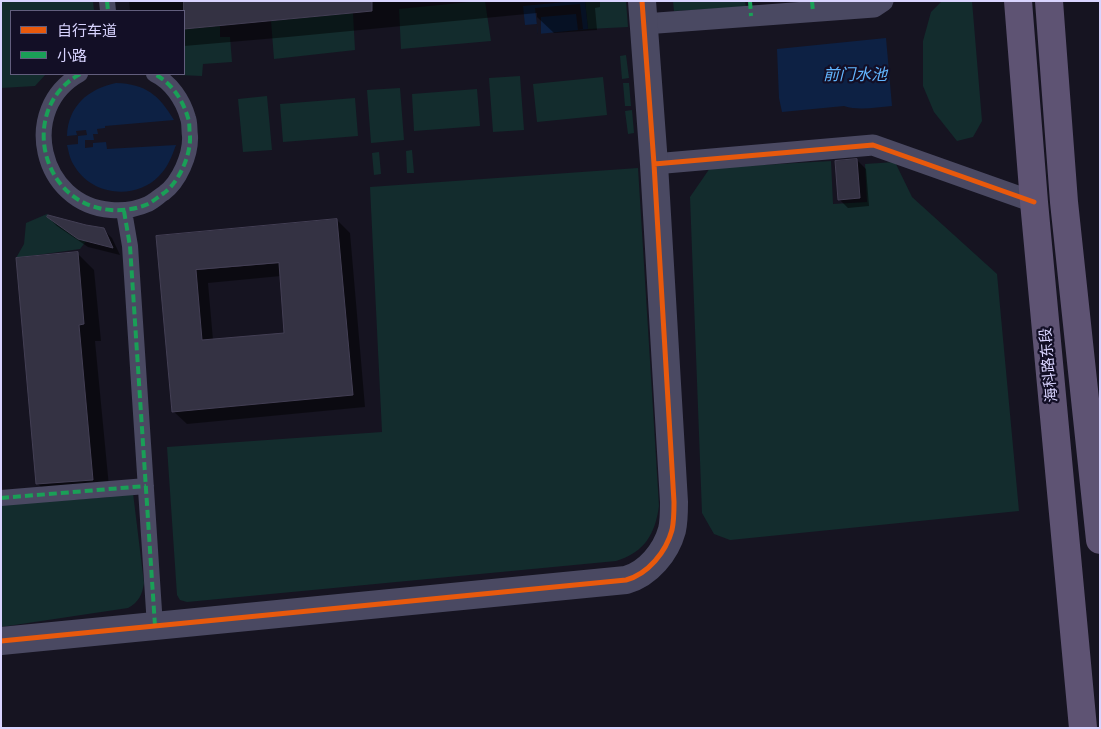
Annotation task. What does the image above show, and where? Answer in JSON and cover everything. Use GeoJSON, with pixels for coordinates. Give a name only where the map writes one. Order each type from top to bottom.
{"type":"FeatureCollection","features":[{"type":"Feature","properties":{"kind":"main road","name":"海科路东段"},"geometry":{"type":"LineString","coordinates":[[1018,1],[1034,202],[1083,728]]}},
{"type":"Feature","properties":{"kind":"main road"},"geometry":{"type":"LineString","coordinates":[[1049,1],[1064,202],[1100,540]]}},
{"type":"Feature","properties":{"kind":"street"},"geometry":{"type":"LineString","coordinates":[[1,641],[626,580],[635,577],[657,558],[670,536],[674,516],[654,164],[643,13],[874,7],[883,1]]}},
{"type":"Feature","properties":{"kind":"street"},"geometry":{"type":"LineString","coordinates":[[78,75],[71,79],[55,96],[46,118],[43,142],[48,164],[60,185],[78,200],[100,209],[124,211],[148,204],[169,189],[183,168],[190,144],[189,119],[179,96],[156,75]]}},
{"type":"Feature","properties":{"kind":"street"},"geometry":{"type":"LineString","coordinates":[[654,164],[873,145],[1034,202]]}},
{"type":"Feature","properties":{"kind":"street"},"geometry":{"type":"LineString","coordinates":[[124,211],[130,246],[156,626]]}},
{"type":"Feature","properties":{"kind":"street"},"geometry":{"type":"LineString","coordinates":[[1,498],[146,486]]}},
{"type":"Feature","properties":{"kind":"green space"},"geometry":{"type":"Polygon","coordinates":[[[1,1],[93,1],[94,10],[10,10],[10,75],[45,75],[35,86],[1,88],[1,1]]]}},
{"type":"Feature","properties":{"kind":"green space"},"geometry":{"type":"Polygon","coordinates":[[[485,1],[491,41],[401,49],[399,9],[485,1]]]}},
{"type":"Feature","properties":{"kind":"green space"},"geometry":{"type":"Polygon","coordinates":[[[585,1],[626,1],[628,27],[588,29],[585,1]]]}},
{"type":"Feature","properties":{"kind":"green space"},"geometry":{"type":"Polygon","coordinates":[[[673,1],[745,1],[746,7],[674,11],[673,1]]]}},
{"type":"Feature","properties":{"kind":"green space"},"geometry":{"type":"Polygon","coordinates":[[[942,1],[972,1],[982,121],[973,137],[957,141],[934,112],[923,86],[923,41],[931,12],[942,1]]]}},
{"type":"Feature","properties":{"kind":"green space"},"geometry":{"type":"Polygon","coordinates":[[[353,13],[355,50],[274,59],[271,21],[353,13]]]}},
{"type":"Feature","properties":{"kind":"green space"},"geometry":{"type":"Polygon","coordinates":[[[220,26],[220,37],[230,37],[232,62],[203,64],[202,76],[180,75],[185,75],[185,29],[220,26]]]}},
{"type":"Feature","properties":{"kind":"green space"},"geometry":{"type":"Polygon","coordinates":[[[626,55],[629,78],[622,79],[620,56],[626,55]]]}},
{"type":"Feature","properties":{"kind":"green space"},"geometry":{"type":"Polygon","coordinates":[[[520,76],[524,130],[493,132],[489,78],[520,76]]]}},
{"type":"Feature","properties":{"kind":"green space"},"geometry":{"type":"Polygon","coordinates":[[[603,77],[607,115],[537,122],[533,84],[603,77]]]}},
{"type":"Feature","properties":{"kind":"green space"},"geometry":{"type":"Polygon","coordinates":[[[623,83],[629,83],[631,106],[625,106],[623,83]]]}},
{"type":"Feature","properties":{"kind":"green space"},"geometry":{"type":"Polygon","coordinates":[[[400,88],[404,140],[371,143],[367,90],[400,88]]]}},
{"type":"Feature","properties":{"kind":"green space"},"geometry":{"type":"Polygon","coordinates":[[[477,89],[480,126],[414,131],[412,94],[477,89]]]}},
{"type":"Feature","properties":{"kind":"green space"},"geometry":{"type":"Polygon","coordinates":[[[267,96],[272,150],[243,152],[238,99],[267,96]]]}},
{"type":"Feature","properties":{"kind":"green space"},"geometry":{"type":"Polygon","coordinates":[[[355,98],[358,136],[283,142],[280,104],[355,98]]]}},
{"type":"Feature","properties":{"kind":"green space"},"geometry":{"type":"Polygon","coordinates":[[[632,110],[634,133],[628,134],[625,111],[632,110]]]}},
{"type":"Feature","properties":{"kind":"green space"},"geometry":{"type":"Polygon","coordinates":[[[412,150],[414,173],[407,173],[406,151],[412,150]]]}},
{"type":"Feature","properties":{"kind":"green space"},"geometry":{"type":"Polygon","coordinates":[[[379,152],[381,174],[374,175],[372,153],[379,152]]]}},
{"type":"Feature","properties":{"kind":"green space"},"geometry":{"type":"Polygon","coordinates":[[[831,161],[833,204],[867,202],[865,164],[895,162],[912,197],[997,274],[1019,511],[730,540],[714,534],[702,513],[690,197],[710,168],[831,161]]]}},
{"type":"Feature","properties":{"kind":"green space"},"geometry":{"type":"Polygon","coordinates":[[[638,168],[659,506],[655,525],[647,541],[641,547],[634,553],[616,561],[187,602],[180,600],[177,595],[167,447],[382,432],[370,187],[638,168]]]}},
{"type":"Feature","properties":{"kind":"green space"},"geometry":{"type":"Polygon","coordinates":[[[47,214],[55,222],[87,240],[80,249],[16,258],[24,244],[26,223],[47,214]]]}},
{"type":"Feature","properties":{"kind":"green space"},"geometry":{"type":"Polygon","coordinates":[[[133,493],[144,583],[141,595],[137,601],[128,608],[1,627],[1,505],[133,493]]]}},
{"type":"Feature","properties":{"kind":"water"},"geometry":{"type":"Polygon","coordinates":[[[585,1],[588,29],[538,34],[537,24],[525,25],[523,6],[585,1]]]}},
{"type":"Feature","properties":{"kind":"water","name":"前门水池"},"geometry":{"type":"Polygon","coordinates":[[[886,38],[892,106],[862,108],[844,106],[782,112],[779,98],[777,49],[886,38]]]}},
{"type":"Feature","properties":{"kind":"water"},"geometry":{"type":"Polygon","coordinates":[[[116,83],[136,86],[151,92],[163,104],[174,120],[105,126],[105,128],[97,129],[98,134],[93,134],[94,140],[85,140],[85,148],[93,147],[93,143],[106,142],[107,149],[176,145],[167,165],[159,176],[150,184],[139,189],[127,191],[103,189],[92,184],[75,167],[67,145],[78,144],[78,136],[87,135],[86,130],[76,131],[77,135],[67,136],[71,116],[81,100],[88,94],[116,83]]]}},
{"type":"Feature","properties":{"kind":"pier"},"geometry":{"type":"Polygon","coordinates":[[[580,4],[583,29],[578,30],[576,14],[541,17],[541,34],[538,34],[535,8],[580,4]]]}},
{"type":"Feature","properties":{"kind":"building"},"geometry":{"type":"Polygon","coordinates":[[[184,1],[372,1],[372,11],[185,29],[184,1]]]}},
{"type":"Feature","properties":{"kind":"building"},"geometry":{"type":"Polygon","coordinates":[[[857,159],[860,198],[838,200],[835,161],[857,159]]]}},
{"type":"Feature","properties":{"kind":"building"},"geometry":{"type":"Polygon","coordinates":[[[48,215],[104,228],[113,248],[78,239],[47,217],[48,215]]]}},
{"type":"Feature","properties":{"kind":"building"},"geometry":{"type":"Polygon","coordinates":[[[337,219],[353,395],[172,412],[156,236],[337,219]],[[279,263],[196,270],[202,340],[284,333],[279,263]]]}},
{"type":"Feature","properties":{"kind":"building"},"geometry":{"type":"Polygon","coordinates":[[[78,252],[84,324],[79,325],[93,480],[36,484],[16,258],[78,252]]]}},
{"type":"Feature","properties":{"kind":"marked path"},"geometry":{"type":"LineString","coordinates":[[107,1],[108,10]]}},
{"type":"Feature","properties":{"kind":"marked path"},"geometry":{"type":"LineString","coordinates":[[750,1],[751,16]]}},
{"type":"Feature","properties":{"kind":"marked path"},"geometry":{"type":"LineString","coordinates":[[812,1],[813,12]]}},
{"type":"Feature","properties":{"kind":"marked path"},"geometry":{"type":"LineString","coordinates":[[79,75],[61,89],[49,109],[44,131],[46,153],[54,174],[67,191],[87,204],[111,210],[130,209],[150,203],[175,182],[183,168],[190,143],[189,122],[186,111],[176,92],[156,75]]}},
{"type":"Feature","properties":{"kind":"marked path"},"geometry":{"type":"LineString","coordinates":[[124,211],[130,246],[155,626]]}},
{"type":"Feature","properties":{"kind":"marked path"},"geometry":{"type":"LineString","coordinates":[[1,498],[146,486]]}},
{"type":"Feature","properties":{"kind":"cycle path"},"geometry":{"type":"LineString","coordinates":[[1,641],[626,580],[642,573],[649,567],[661,554],[669,538],[674,520],[674,502],[654,164],[642,1]]}},
{"type":"Feature","properties":{"kind":"cycle path"},"geometry":{"type":"LineString","coordinates":[[654,164],[873,145],[1034,202]]}}]}
